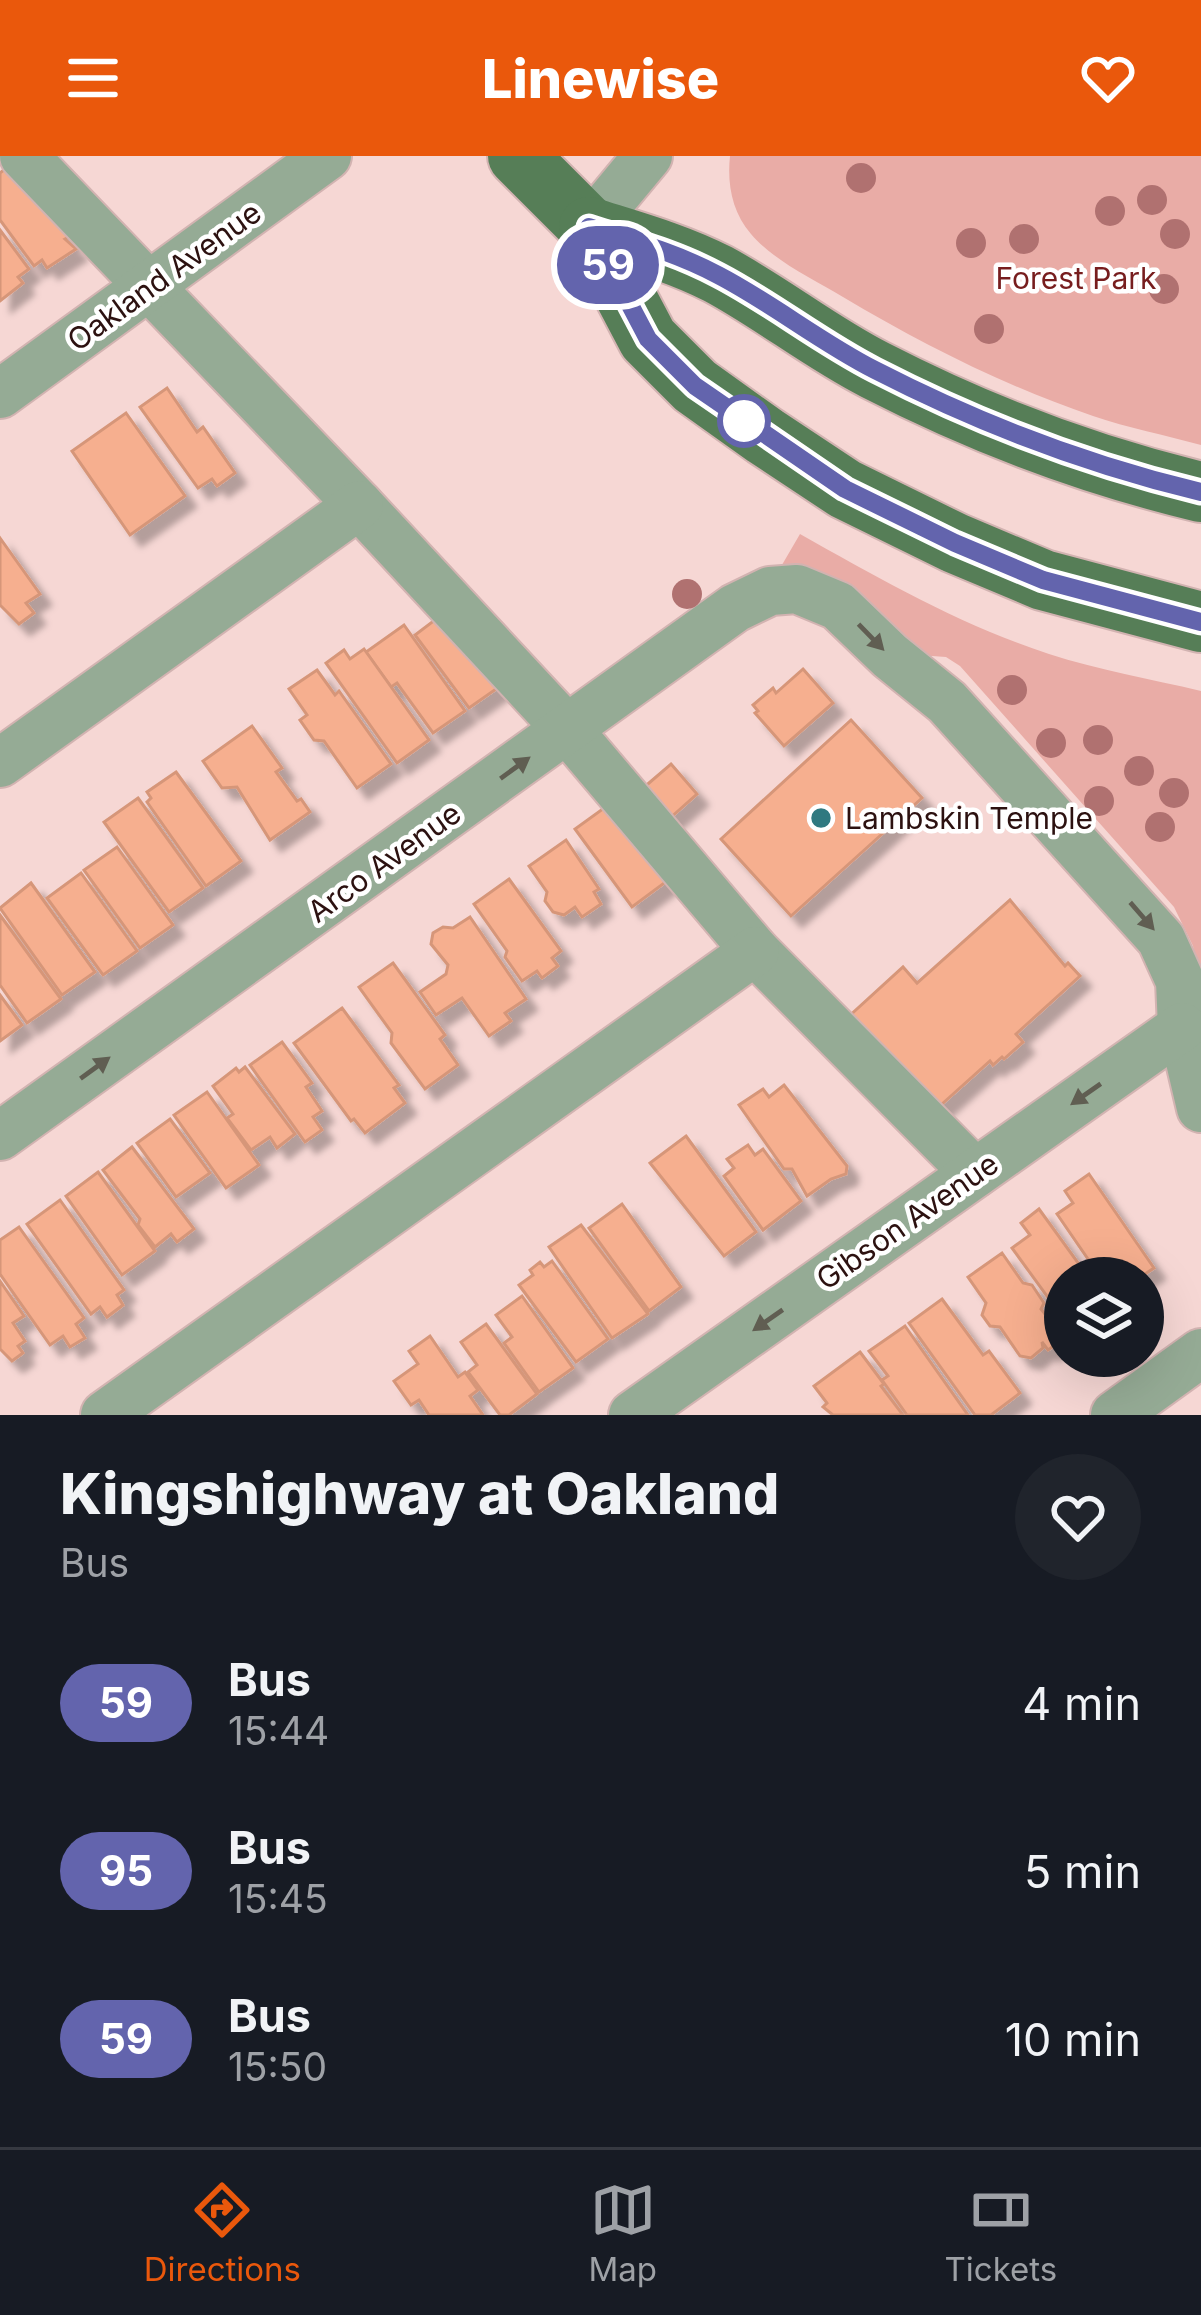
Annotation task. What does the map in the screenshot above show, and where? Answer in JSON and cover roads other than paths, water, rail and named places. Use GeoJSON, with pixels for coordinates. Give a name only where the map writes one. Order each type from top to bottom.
{"type":"FeatureCollection","features":[{"type":"Feature","properties":{"kind":"main road"},"geometry":{"type":"LineString","coordinates":[[518,156],[589,227],[648,339],[695,386],[845,489],[1043,580],[1201,622]]}},
{"type":"Feature","properties":{"kind":"main road"},"geometry":{"type":"LineString","coordinates":[[589,227],[707,269],[873,369],[976,419],[1142,478],[1201,492]]}},
{"type":"Feature","properties":{"kind":"street"},"geometry":{"type":"LineString","coordinates":[[24,156],[568,730],[754,951],[975,1172]]}},
{"type":"Feature","properties":{"kind":"street","name":"Oakland Avenue"},"geometry":{"type":"LineString","coordinates":[[0,394],[327,156]]}},
{"type":"Feature","properties":{"kind":"street"},"geometry":{"type":"LineString","coordinates":[[589,227],[648,156]]}},
{"type":"Feature","properties":{"kind":"street"},"geometry":{"type":"LineString","coordinates":[[0,764],[359,505]]}},
{"type":"Feature","properties":{"kind":"street","name":"Arco Avenue"},"geometry":{"type":"LineString","coordinates":[[0,1136],[735,608],[770,592],[796,590],[838,606],[946,702],[1161,939],[1180,981],[1181,1027]]}},
{"type":"Feature","properties":{"kind":"street"},"geometry":{"type":"LineString","coordinates":[[105,1415],[754,951]]}},
{"type":"Feature","properties":{"kind":"street"},"geometry":{"type":"LineString","coordinates":[[1181,1027],[1201,1108]]}},
{"type":"Feature","properties":{"kind":"street","name":"Gibson Avenue"},"geometry":{"type":"LineString","coordinates":[[633,1415],[1181,1027]]}},
{"type":"Feature","properties":{"kind":"street"},"geometry":{"type":"LineString","coordinates":[[1115,1415],[1201,1353]]}},
{"type":"Feature","properties":{"kind":"place","name":"Lambskin Temple"},"geometry":{"type":"Point","coordinates":[821,818]}},
{"type":"Feature","properties":{"kind":"park label","name":"Forest Park"},"geometry":{"type":"Point","coordinates":[1076,278]}}]}
